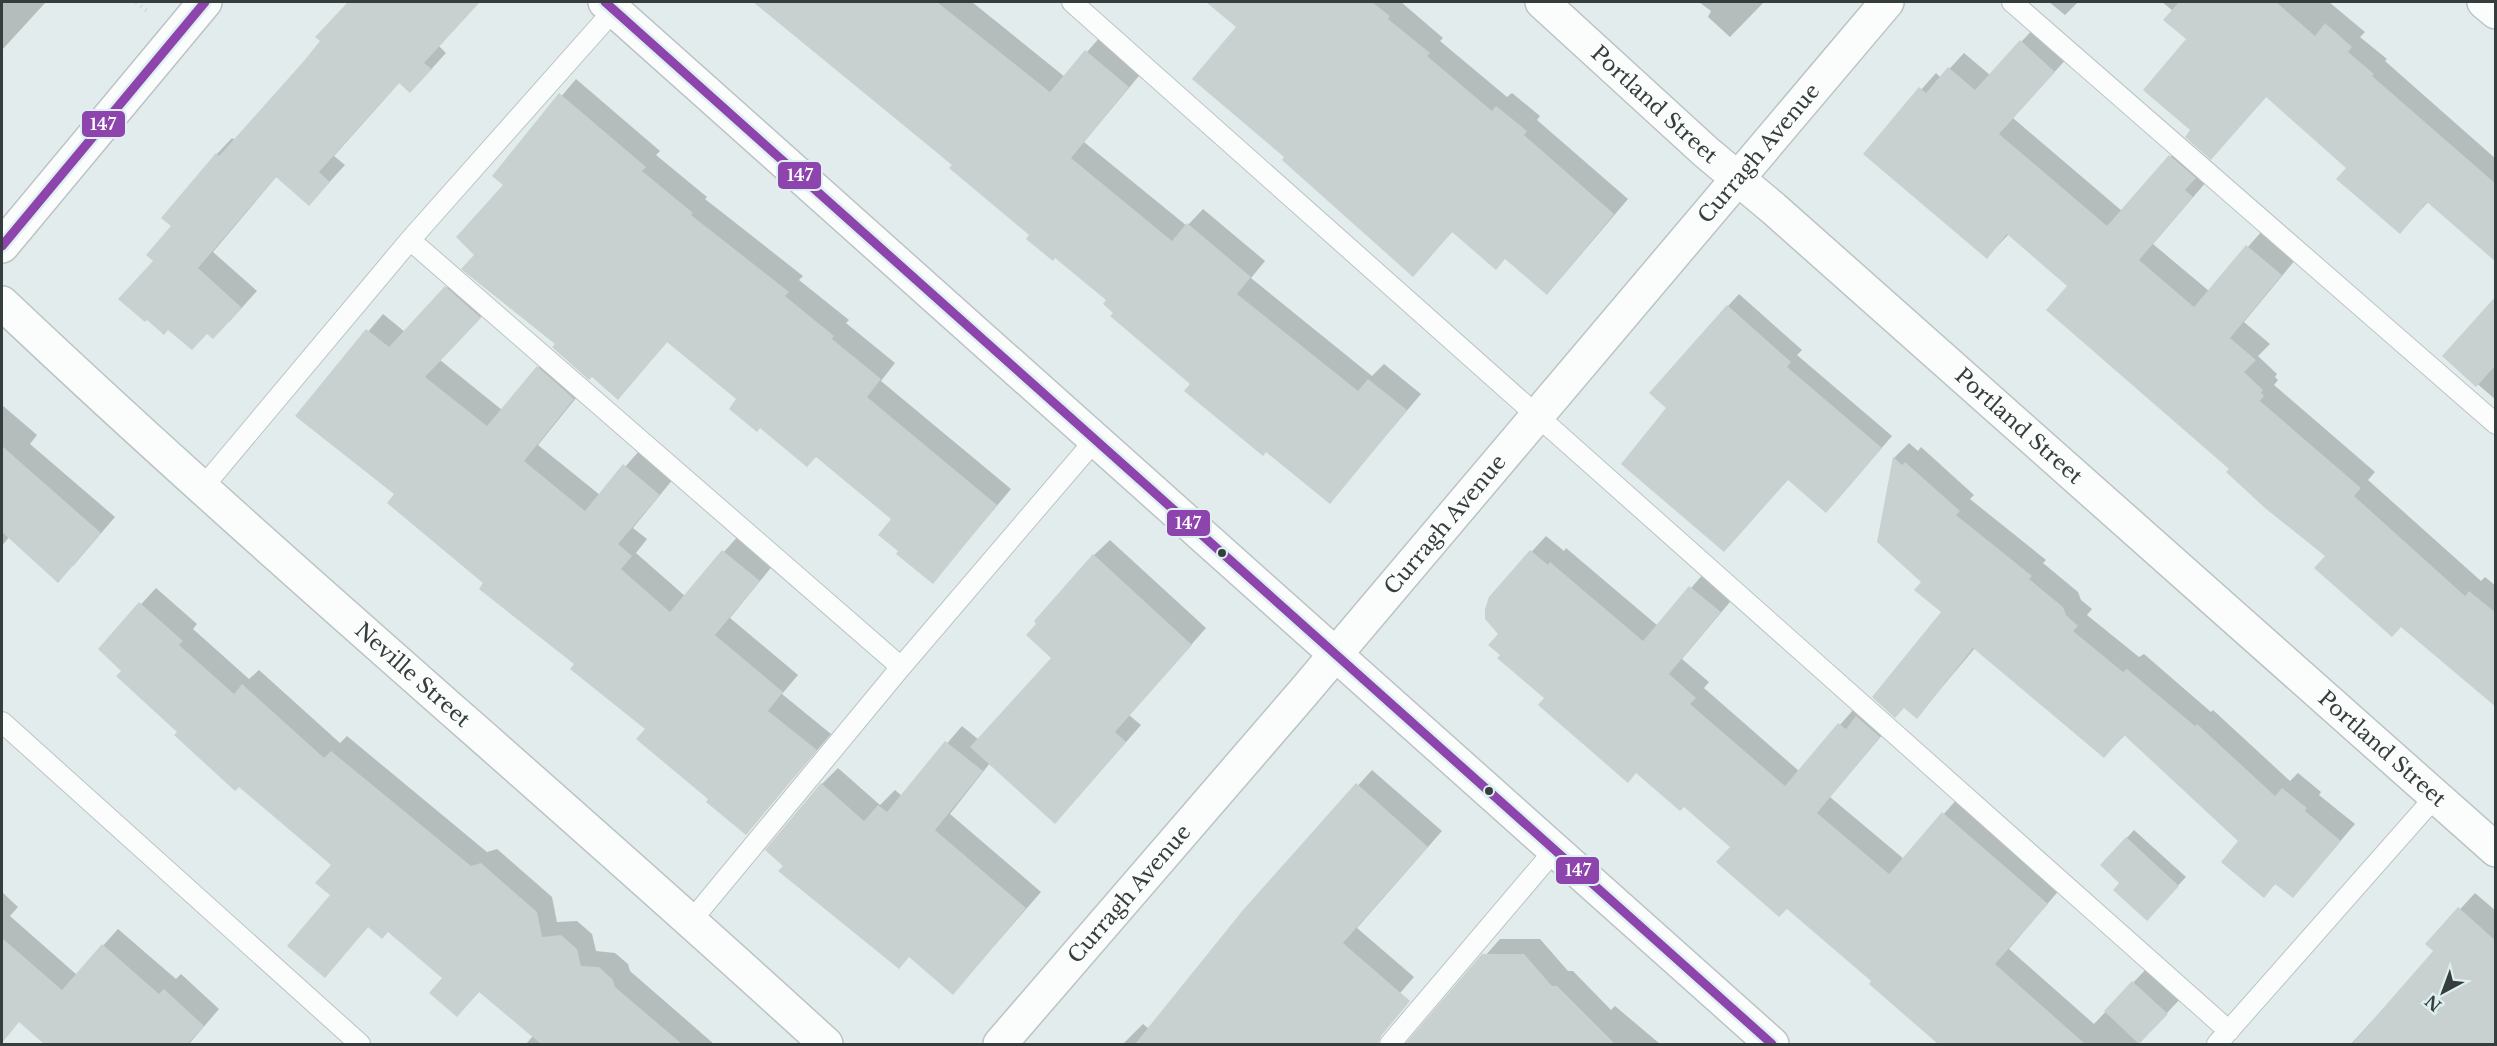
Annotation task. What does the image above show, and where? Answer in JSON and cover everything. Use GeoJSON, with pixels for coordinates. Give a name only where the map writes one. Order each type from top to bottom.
{"type":"FeatureCollection","features":[{"type":"Feature","properties":{"kind":"street"},"geometry":{"type":"LineString","coordinates":[[2,246],[205,2]]}},
{"type":"Feature","properties":{"kind":"street","name":"Portland Street"},"geometry":{"type":"LineString","coordinates":[[1542,2],[1737,178],[2496,850]]}},
{"type":"Feature","properties":{"kind":"street","name":"Curragh Avenue"},"geometry":{"type":"LineString","coordinates":[[1000,1044],[1887,2]]}},
{"type":"Feature","properties":{"kind":"street"},"geometry":{"type":"LineString","coordinates":[[2484,2],[2496,12]]}},
{"type":"Feature","properties":{"kind":"street"},"geometry":{"type":"LineString","coordinates":[[610,6],[1554,852],[1772,1044]]}},
{"type":"Feature","properties":{"kind":"street","name":"Neville Street"},"geometry":{"type":"LineString","coordinates":[[2,303],[203,487],[826,1044]]}},
{"type":"Feature","properties":{"kind":"lane"},"geometry":{"type":"LineString","coordinates":[[1072,2],[1536,417],[2223,1038],[2435,797]]}},
{"type":"Feature","properties":{"kind":"lane"},"geometry":{"type":"LineString","coordinates":[[2012,2],[2496,424]]}},
{"type":"Feature","properties":{"kind":"lane"},"geometry":{"type":"LineString","coordinates":[[203,487],[610,6]]}},
{"type":"Feature","properties":{"kind":"lane"},"geometry":{"type":"LineString","coordinates":[[410,240],[901,667]]}},
{"type":"Feature","properties":{"kind":"lane"},"geometry":{"type":"LineString","coordinates":[[691,921],[901,667],[1095,440]]}},
{"type":"Feature","properties":{"kind":"lane"},"geometry":{"type":"LineString","coordinates":[[2,722],[360,1044]]}},
{"type":"Feature","properties":{"kind":"lane"},"geometry":{"type":"LineString","coordinates":[[1390,1044],[1554,852]]}},
{"type":"Feature","properties":{"kind":"building"},"geometry":{"type":"Polygon","coordinates":[[[348,2],[480,2],[424,63],[432,69],[410,93],[399,83],[319,172],[330,182],[309,206],[276,177],[198,268],[242,308],[213,339],[207,334],[192,350],[168,330],[164,335],[147,320],[145,322],[118,299],[153,261],[146,255],[171,226],[161,218],[216,153],[219,156],[304,61],[320,41],[315,37],[348,2]]]}},
{"type":"Feature","properties":{"kind":"building"},"geometry":{"type":"Polygon","coordinates":[[[753,2],[937,2],[1050,92],[1085,50],[1129,87],[1071,158],[1172,241],[1187,223],[1251,277],[1237,294],[1358,391],[1368,379],[1407,410],[1330,504],[1266,452],[1263,456],[1184,391],[1190,384],[1110,316],[1113,313],[1103,304],[1106,300],[1055,258],[1053,261],[1026,239],[1029,235],[949,168],[952,165],[753,2]]]}},
{"type":"Feature","properties":{"kind":"building"},"geometry":{"type":"Polygon","coordinates":[[[1206,2],[1372,2],[1390,16],[1388,19],[1430,53],[1427,56],[1492,111],[1496,106],[1527,131],[1524,135],[1614,214],[1547,295],[1505,259],[1496,270],[1452,232],[1413,277],[1282,160],[1284,157],[1192,79],[1236,27],[1206,2]]]}},
{"type":"Feature","properties":{"kind":"building"},"geometry":{"type":"Polygon","coordinates":[[[2179,2],[2276,2],[2315,36],[2325,23],[2352,47],[2348,52],[2374,74],[2372,76],[2496,184],[2496,262],[2427,202],[2400,234],[2336,179],[2346,168],[2266,97],[2211,160],[2185,137],[2190,130],[2143,90],[2186,39],[2163,20],[2179,2]]]}},
{"type":"Feature","properties":{"kind":"building"},"geometry":{"type":"Polygon","coordinates":[[[2020,40],[2055,72],[1999,134],[2107,226],[2169,155],[2196,178],[2185,190],[2193,197],[2139,260],[2194,307],[2246,245],[2282,275],[2230,338],[2256,360],[2244,372],[2263,390],[2261,393],[2264,396],[2260,401],[2361,488],[2354,496],[2465,596],[2469,591],[2496,613],[2496,707],[2401,627],[2392,637],[2314,568],[2325,556],[2265,508],[2226,472],[2229,469],[2046,310],[2067,286],[2007,234],[1987,259],[1863,154],[1919,87],[1926,93],[1948,67],[1975,90],[2020,40]]]}},
{"type":"Feature","properties":{"kind":"building"},"geometry":{"type":"Polygon","coordinates":[[[559,93],[646,167],[642,171],[693,213],[691,215],[789,292],[785,296],[881,379],[867,397],[997,505],[933,584],[896,554],[898,551],[878,535],[891,519],[816,457],[807,467],[760,428],[757,432],[729,409],[736,399],[667,342],[618,400],[592,377],[589,380],[552,347],[555,344],[461,269],[474,255],[456,237],[503,185],[492,176],[559,93]]]}},
{"type":"Feature","properties":{"kind":"building"},"geometry":{"type":"Polygon","coordinates":[[[445,286],[481,318],[425,377],[487,426],[537,366],[574,399],[524,461],[585,511],[623,464],[660,495],[618,544],[632,556],[621,569],[670,612],[722,550],[760,581],[715,635],[783,692],[768,711],[817,750],[746,835],[706,802],[708,799],[636,739],[645,729],[570,669],[574,664],[479,589],[483,583],[387,503],[394,494],[295,416],[366,329],[389,347],[445,286]]]}},
{"type":"Feature","properties":{"kind":"building"},"geometry":{"type":"Polygon","coordinates":[[[2496,296],[2496,365],[2476,387],[2442,356],[2496,296]]]}},
{"type":"Feature","properties":{"kind":"building"},"geometry":{"type":"Polygon","coordinates":[[[1727,305],[1791,362],[1787,367],[1882,448],[1826,513],[1788,480],[1724,552],[1621,464],[1666,408],[1649,393],[1727,305]]]}},
{"type":"Feature","properties":{"kind":"building"},"geometry":{"type":"Polygon","coordinates":[[[2,446],[101,533],[58,583],[2,532],[2,446]]]}},
{"type":"Feature","properties":{"kind":"building"},"geometry":{"type":"Polygon","coordinates":[[[1893,457],[1902,465],[1905,462],[1960,511],[1956,515],[2032,576],[2029,579],[2063,607],[2066,615],[2078,626],[2073,631],[2123,672],[2127,669],[2195,726],[2197,724],[2275,796],[2282,788],[2307,808],[2305,811],[2341,841],[2293,898],[2275,884],[2264,898],[2221,862],[2238,841],[2124,735],[2104,758],[1973,648],[1917,719],[1904,708],[1895,718],[1872,697],[1941,612],[1914,590],[1921,582],[1877,542],[1893,457]]]}},
{"type":"Feature","properties":{"kind":"building"},"geometry":{"type":"Polygon","coordinates":[[[1530,550],[1548,565],[1550,562],[1643,641],[1689,586],[1721,612],[1669,674],[1696,698],[1690,704],[1785,786],[1838,723],[1846,729],[1856,716],[1880,737],[1817,813],[1889,874],[1942,812],[2048,904],[1995,964],[2085,1044],[1938,1044],[1869,984],[1871,981],[1787,909],[1779,917],[1716,862],[1730,847],[1684,807],[1680,811],[1636,773],[1628,783],[1538,705],[1544,698],[1497,658],[1500,655],[1488,645],[1498,634],[1485,619],[1489,597],[1530,550]]]}},
{"type":"Feature","properties":{"kind":"building"},"geometry":{"type":"Polygon","coordinates":[[[1093,554],[1192,645],[1115,732],[1126,742],[1055,824],[970,747],[1051,658],[1026,635],[1036,624],[1034,621],[1093,554]]]}},
{"type":"Feature","properties":{"kind":"building"},"geometry":{"type":"Polygon","coordinates":[[[139,602],[183,641],[179,645],[234,694],[242,684],[324,758],[331,751],[471,866],[481,863],[537,912],[542,937],[561,935],[577,949],[581,966],[599,967],[613,980],[615,987],[682,1044],[541,1044],[479,992],[457,1017],[429,993],[442,978],[388,932],[382,939],[368,927],[325,978],[287,946],[330,895],[315,883],[331,865],[239,787],[235,791],[174,735],[177,732],[116,676],[121,671],[98,649],[139,602]]]}},
{"type":"Feature","properties":{"kind":"building"},"geometry":{"type":"Polygon","coordinates":[[[945,741],[983,771],[935,830],[1026,908],[953,995],[909,957],[899,969],[778,871],[783,866],[765,850],[821,783],[864,821],[878,805],[887,812],[945,741]]]}},
{"type":"Feature","properties":{"kind":"building"},"geometry":{"type":"Polygon","coordinates":[[[1356,783],[1428,847],[1343,943],[1410,1001],[1381,1036],[1378,1044],[1135,1044],[1243,910],[1356,783]]]}},
{"type":"Feature","properties":{"kind":"building"},"geometry":{"type":"Polygon","coordinates":[[[2126,837],[2179,886],[2147,921],[2113,890],[2119,883],[2100,865],[2126,837]]]}},
{"type":"Feature","properties":{"kind":"building"},"geometry":{"type":"Polygon","coordinates":[[[2458,907],[2496,941],[2496,1044],[2352,1044],[2433,951],[2425,944],[2458,907]]]}},
{"type":"Feature","properties":{"kind":"building"},"geometry":{"type":"Polygon","coordinates":[[[2,938],[62,990],[102,944],[159,994],[164,989],[204,1026],[188,1044],[44,1044],[19,1022],[2,1043],[2,938]]]}},
{"type":"Feature","properties":{"kind":"building"},"geometry":{"type":"Polygon","coordinates":[[[1482,954],[1524,954],[1552,986],[1557,986],[1615,1044],[1405,1044],[1482,954]]]}},
{"type":"Feature","properties":{"kind":"building"},"geometry":{"type":"Polygon","coordinates":[[[2132,981],[2168,1014],[2139,1044],[2104,1011],[2132,981]]]}},
{"type":"Feature","properties":{"kind":"transit line","name":"147"},"geometry":{"type":"LineString","coordinates":[[2,246],[205,2]]}},
{"type":"Feature","properties":{"kind":"transit line","name":"147"},"geometry":{"type":"LineString","coordinates":[[605,2],[1772,1044]]}}]}
